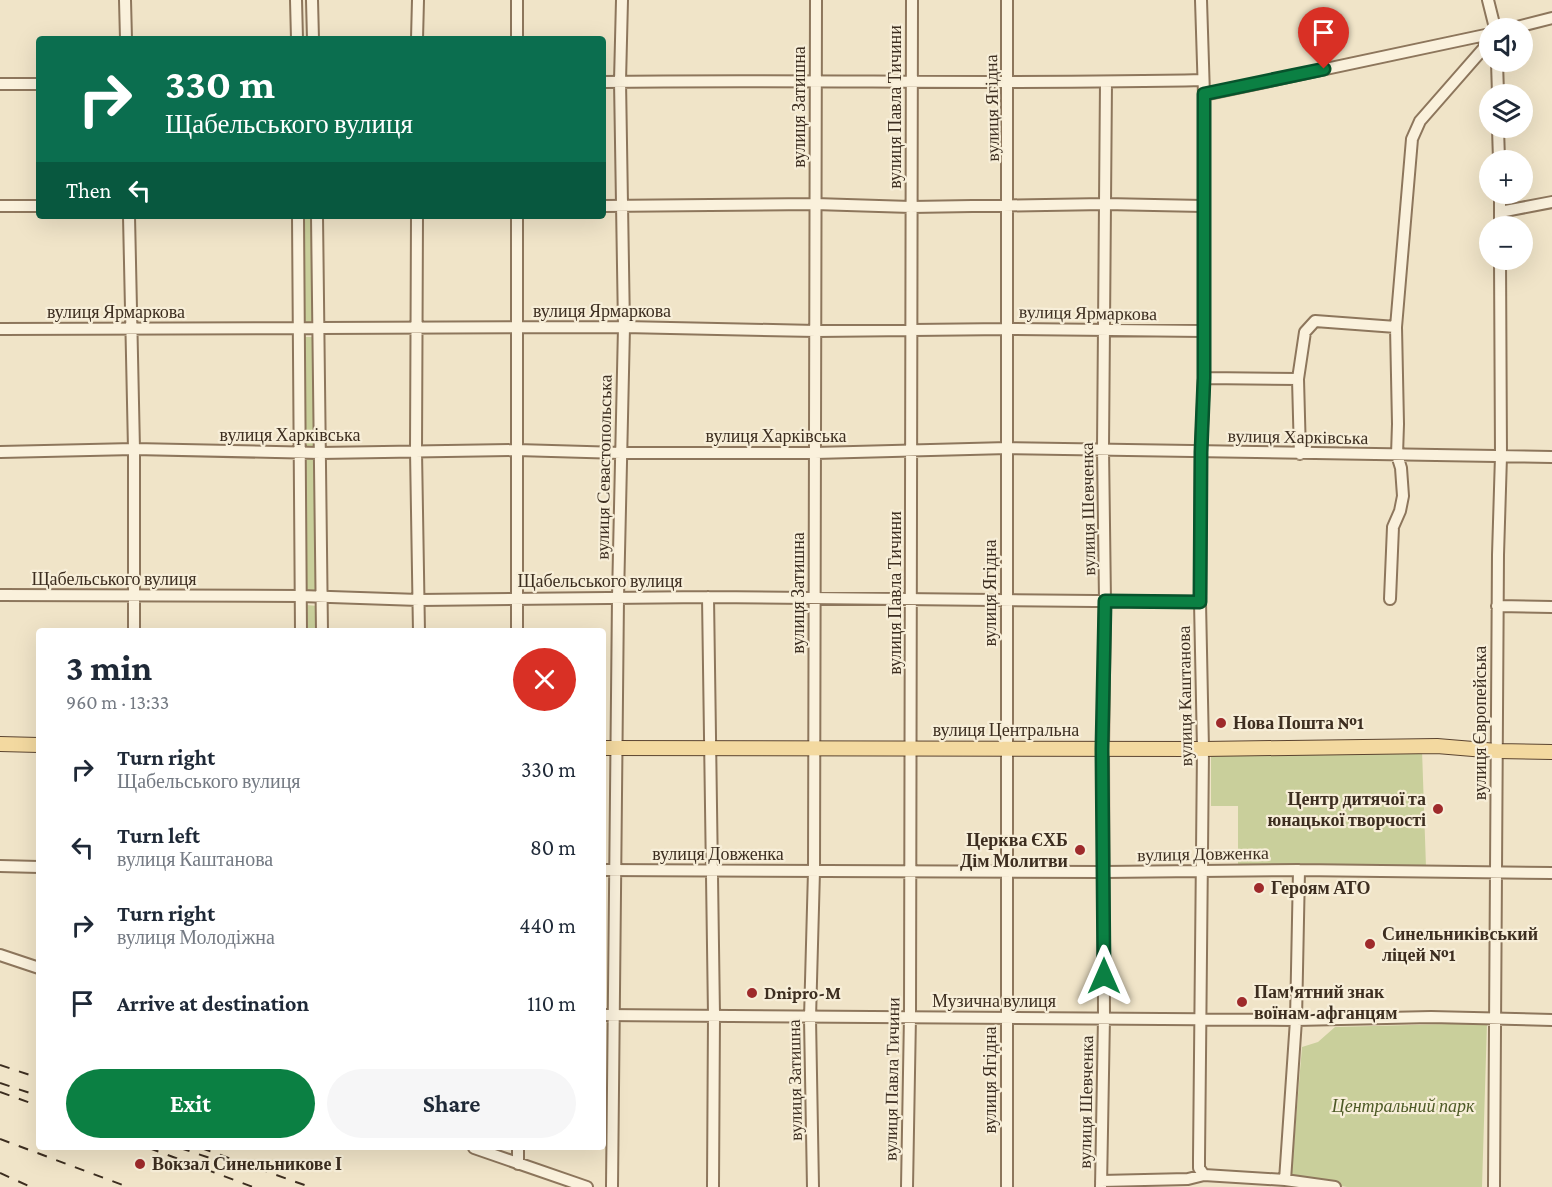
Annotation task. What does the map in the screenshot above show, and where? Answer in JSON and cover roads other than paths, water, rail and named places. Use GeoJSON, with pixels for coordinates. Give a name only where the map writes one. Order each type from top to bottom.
{"type":"FeatureCollection","features":[{"type":"Feature","properties":{"kind":"main road"},"geometry":{"type":"LineString","coordinates":[[0,744],[36,745]]}},
{"type":"Feature","properties":{"kind":"main road","name":"вулиця Центральна"},"geometry":{"type":"LineString","coordinates":[[610,748],[1203,749],[1437,746],[1497,751],[1552,752]]}},
{"type":"Feature","properties":{"kind":"street"},"geometry":{"type":"LineString","coordinates":[[125,0],[126,36]]}},
{"type":"Feature","properties":{"kind":"street"},"geometry":{"type":"LineString","coordinates":[[297,0],[297,36]]}},
{"type":"Feature","properties":{"kind":"street"},"geometry":{"type":"LineString","coordinates":[[312,0],[313,36]]}},
{"type":"Feature","properties":{"kind":"street"},"geometry":{"type":"LineString","coordinates":[[417,36],[418,0]]}},
{"type":"Feature","properties":{"kind":"street"},"geometry":{"type":"LineString","coordinates":[[517,0],[517,36]]}},
{"type":"Feature","properties":{"kind":"street","name":"вулиця Севастопольська"},"geometry":{"type":"LineString","coordinates":[[612,1187],[616,870],[610,748],[618,598],[624,327],[620,81],[622,0]]}},
{"type":"Feature","properties":{"kind":"street","name":"вулиця Затишна"},"geometry":{"type":"LineString","coordinates":[[813,1187],[810,1018],[814,871],[816,0]]}},
{"type":"Feature","properties":{"kind":"street","name":"вулиця Павла Тичини"},"geometry":{"type":"LineString","coordinates":[[907,1187],[910,1016],[912,0]]}},
{"type":"Feature","properties":{"kind":"street","name":"вулиця Ягідна"},"geometry":{"type":"LineString","coordinates":[[1007,0],[1009,206],[1006,599],[1007,1187]]}},
{"type":"Feature","properties":{"kind":"street","name":"вулиця Каштанова"},"geometry":{"type":"LineString","coordinates":[[1201,0],[1204,94],[1204,378],[1200,602],[1203,749],[1199,1168],[1207,1175]]}},
{"type":"Feature","properties":{"kind":"street"},"geometry":{"type":"LineString","coordinates":[[1488,0],[1492,18]]}},
{"type":"Feature","properties":{"kind":"street"},"geometry":{"type":"LineString","coordinates":[[1533,23],[1552,18]]}},
{"type":"Feature","properties":{"kind":"street"},"geometry":{"type":"LineString","coordinates":[[1204,94],[1479,36]]}},
{"type":"Feature","properties":{"kind":"street"},"geometry":{"type":"LineString","coordinates":[[1390,599],[1393,527],[1400,511],[1402,496],[1401,468],[1396,455],[1398,424],[1396,327],[1412,139],[1420,121],[1479,54]]}},
{"type":"Feature","properties":{"kind":"street"},"geometry":{"type":"LineString","coordinates":[[606,82],[815,80],[912,83],[1203,80]]}},
{"type":"Feature","properties":{"kind":"street","name":"вулиця Шевченка"},"geometry":{"type":"LineString","coordinates":[[1101,1184],[1104,1017],[1102,749],[1105,601],[1103,448],[1106,82]]}},
{"type":"Feature","properties":{"kind":"street"},"geometry":{"type":"LineString","coordinates":[[0,84],[36,84]]}},
{"type":"Feature","properties":{"kind":"street"},"geometry":{"type":"LineString","coordinates":[[1500,212],[1552,202]]}},
{"type":"Feature","properties":{"kind":"street"},"geometry":{"type":"LineString","coordinates":[[606,207],[815,204],[911,207],[1105,204],[1203,206]]}},
{"type":"Feature","properties":{"kind":"street"},"geometry":{"type":"LineString","coordinates":[[1500,204],[1500,216]]}},
{"type":"Feature","properties":{"kind":"street"},"geometry":{"type":"LineString","coordinates":[[0,206],[36,206]]}},
{"type":"Feature","properties":{"kind":"street"},"geometry":{"type":"LineString","coordinates":[[129,219],[134,449],[134,628]]}},
{"type":"Feature","properties":{"kind":"street"},"geometry":{"type":"LineString","coordinates":[[298,219],[301,628]]}},
{"type":"Feature","properties":{"kind":"street"},"geometry":{"type":"LineString","coordinates":[[316,219],[322,628]]}},
{"type":"Feature","properties":{"kind":"street"},"geometry":{"type":"LineString","coordinates":[[417,219],[418,628]]}},
{"type":"Feature","properties":{"kind":"street"},"geometry":{"type":"LineString","coordinates":[[517,219],[518,628]]}},
{"type":"Feature","properties":{"kind":"street","name":"вулиця Європейська"},"geometry":{"type":"LineString","coordinates":[[1494,1187],[1493,1018],[1497,606],[1501,456],[1500,270]]}},
{"type":"Feature","properties":{"kind":"street"},"geometry":{"type":"LineString","coordinates":[[1300,454],[1298,379],[1305,332],[1315,321],[1396,327]]}},
{"type":"Feature","properties":{"kind":"street","name":"вулиця Ярмаркова"},"geometry":{"type":"LineString","coordinates":[[0,329],[624,327],[816,331],[1204,330]]}},
{"type":"Feature","properties":{"kind":"street"},"geometry":{"type":"LineString","coordinates":[[1204,378],[1298,379]]}},
{"type":"Feature","properties":{"kind":"street","name":"вулиця Харківська"},"geometry":{"type":"LineString","coordinates":[[0,452],[134,449],[301,453],[517,450],[621,453],[815,453],[1103,448],[1300,454],[1552,457]]}},
{"type":"Feature","properties":{"kind":"street","name":"Щабельського вулиця"},"geometry":{"type":"LineString","coordinates":[[0,595],[321,596],[419,600],[708,597],[1200,602]]}},
{"type":"Feature","properties":{"kind":"street"},"geometry":{"type":"LineString","coordinates":[[708,597],[714,1015],[713,1187]]}},
{"type":"Feature","properties":{"kind":"street"},"geometry":{"type":"LineString","coordinates":[[1497,606],[1552,607]]}},
{"type":"Feature","properties":{"kind":"street"},"geometry":{"type":"LineString","coordinates":[[0,866],[36,867]]}},
{"type":"Feature","properties":{"kind":"street","name":"вулиця Довженка"},"geometry":{"type":"LineString","coordinates":[[606,870],[910,872],[1299,870],[1552,873]]}},
{"type":"Feature","properties":{"kind":"street"},"geometry":{"type":"LineString","coordinates":[[1285,1180],[1296,1020],[1299,870]]}},
{"type":"Feature","properties":{"kind":"street"},"geometry":{"type":"LineString","coordinates":[[0,955],[36,968]]}},
{"type":"Feature","properties":{"kind":"street","name":"Музична вулиця"},"geometry":{"type":"LineString","coordinates":[[606,1015],[810,1018],[910,1016],[1552,1020]]}},
{"type":"Feature","properties":{"kind":"street"},"geometry":{"type":"LineString","coordinates":[[480,1150],[587,1187]]}},
{"type":"Feature","properties":{"kind":"street"},"geometry":{"type":"LineString","coordinates":[[518,1150],[518,1164]]}},
{"type":"Feature","properties":{"kind":"street"},"geometry":{"type":"LineString","coordinates":[[1101,1184],[1188,1179],[1207,1175],[1285,1180],[1335,1187]]}},
{"type":"Feature","properties":{"kind":"railway"},"geometry":{"type":"LineString","coordinates":[[0,1065],[36,1077]]}},
{"type":"Feature","properties":{"kind":"railway"},"geometry":{"type":"LineString","coordinates":[[0,1083],[36,1095]]}},
{"type":"Feature","properties":{"kind":"railway"},"geometry":{"type":"LineString","coordinates":[[0,1092],[36,1105]]}},
{"type":"Feature","properties":{"kind":"railway"},"geometry":{"type":"LineString","coordinates":[[0,1139],[128,1187]]}},
{"type":"Feature","properties":{"kind":"railway"},"geometry":{"type":"LineString","coordinates":[[154,1150],[253,1187]]}},
{"type":"Feature","properties":{"kind":"railway"},"geometry":{"type":"LineString","coordinates":[[186,1150],[210,1158]]}},
{"type":"Feature","properties":{"kind":"railway"},"geometry":{"type":"LineString","coordinates":[[207,1150],[310,1187]]}},
{"type":"Feature","properties":{"kind":"railway"},"geometry":{"type":"LineString","coordinates":[[0,1173],[31,1187]]}},
{"type":"Feature","properties":{"kind":"place","name":"Нова Пошта №1"},"geometry":{"type":"Point","coordinates":[1221,723]}},
{"type":"Feature","properties":{"kind":"place","name":"Центр дитячої та юнацької творчості"},"geometry":{"type":"Point","coordinates":[1438,809]}},
{"type":"Feature","properties":{"kind":"place","name":"Церква ЄХБ Дім Молитви"},"geometry":{"type":"Point","coordinates":[1080,850]}},
{"type":"Feature","properties":{"kind":"place","name":"Героям АТО"},"geometry":{"type":"Point","coordinates":[1259,888]}},
{"type":"Feature","properties":{"kind":"place","name":"Синельниківський ліцей №1"},"geometry":{"type":"Point","coordinates":[1370,944]}},
{"type":"Feature","properties":{"kind":"place","name":"Dnipro-M"},"geometry":{"type":"Point","coordinates":[752,993]}},
{"type":"Feature","properties":{"kind":"place","name":"Пам'ятний знак воїнам-афганцям"},"geometry":{"type":"Point","coordinates":[1242,1002]}},
{"type":"Feature","properties":{"kind":"place","name":"Вокзал Синельникове І"},"geometry":{"type":"Point","coordinates":[140,1164]}},
{"type":"Feature","properties":{"kind":"park label","name":"Центральний парк"},"geometry":{"type":"Point","coordinates":[1403,1106]}}]}
